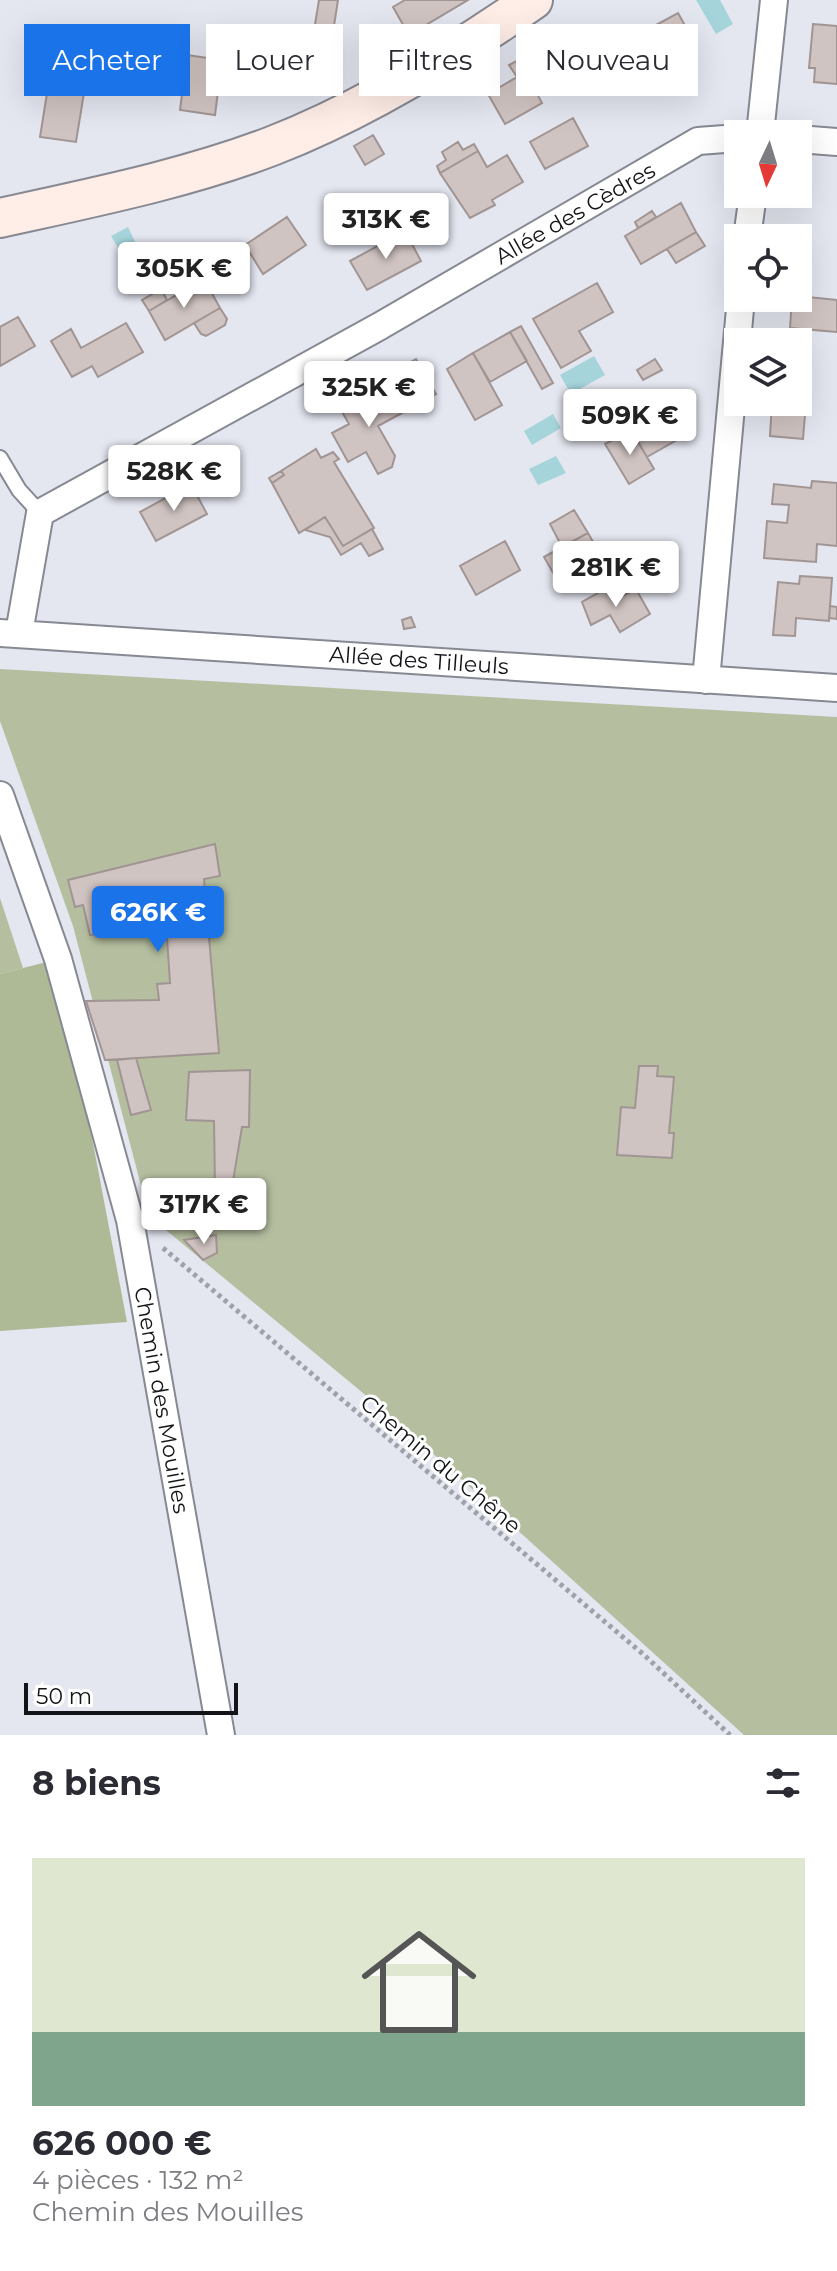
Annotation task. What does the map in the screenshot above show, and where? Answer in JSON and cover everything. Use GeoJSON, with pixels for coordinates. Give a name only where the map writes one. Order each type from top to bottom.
{"type":"FeatureCollection","features":[{"type":"Feature","properties":{"kind":"street"},"geometry":{"type":"LineString","coordinates":[[0,218],[211,166],[271,146],[383,91],[533,0]]}},
{"type":"Feature","properties":{"kind":"street"},"geometry":{"type":"LineString","coordinates":[[761,120],[774,0]]}},
{"type":"Feature","properties":{"kind":"street","name":"Allée des Cèdres"},"geometry":{"type":"LineString","coordinates":[[40,513],[380,326],[698,141],[724,139]]}},
{"type":"Feature","properties":{"kind":"street"},"geometry":{"type":"LineString","coordinates":[[812,140],[837,142]]}},
{"type":"Feature","properties":{"kind":"street"},"geometry":{"type":"LineString","coordinates":[[706,680],[740,312]]}},
{"type":"Feature","properties":{"kind":"street"},"geometry":{"type":"LineString","coordinates":[[9,633],[40,513]]}},
{"type":"Feature","properties":{"kind":"street","name":"Allée des Tilleuls"},"geometry":{"type":"LineString","coordinates":[[9,633],[837,688]]}},
{"type":"Feature","properties":{"kind":"street","name":"Chemin des Mouilles"},"geometry":{"type":"LineString","coordinates":[[0,795],[58,959],[130,1220],[221,1735]]}},
{"type":"Feature","properties":{"kind":"lane"},"geometry":{"type":"LineString","coordinates":[[0,458],[19,490],[40,513]]}},
{"type":"Feature","properties":{"kind":"path","name":"Chemin du Chêne"},"geometry":{"type":"LineString","coordinates":[[130,1220],[643,1654],[730,1735]]}},
{"type":"Feature","properties":{"kind":"green space"},"geometry":{"type":"Polygon","coordinates":[[[0,669],[837,717],[837,1735],[744,1735],[398,1422],[149,1216],[73,926],[0,721],[0,669]]]}},
{"type":"Feature","properties":{"kind":"green space"},"geometry":{"type":"Polygon","coordinates":[[[0,898],[23,968],[0,974],[0,898]]]}},
{"type":"Feature","properties":{"kind":"green space"},"geometry":{"type":"Polygon","coordinates":[[[58,959],[127,1322],[0,1331],[0,974],[58,959]]]}},
{"type":"Feature","properties":{"kind":"water"},"geometry":{"type":"Polygon","coordinates":[[[696,0],[720,0],[733,24],[716,34],[696,0]]]}},
{"type":"Feature","properties":{"kind":"water"},"geometry":{"type":"Polygon","coordinates":[[[128,227],[148,269],[135,277],[111,236],[128,227]]]}},
{"type":"Feature","properties":{"kind":"water"},"geometry":{"type":"Polygon","coordinates":[[[594,356],[605,375],[571,394],[560,375],[594,356]]]}},
{"type":"Feature","properties":{"kind":"water"},"geometry":{"type":"Polygon","coordinates":[[[553,414],[561,428],[532,445],[524,431],[553,414]]]}},
{"type":"Feature","properties":{"kind":"water"},"geometry":{"type":"Polygon","coordinates":[[[556,456],[566,473],[538,485],[529,469],[556,456]]]}},
{"type":"Feature","properties":{"kind":"building"},"geometry":{"type":"Polygon","coordinates":[[[319,0],[338,0],[334,24],[315,24],[319,0]]]}},
{"type":"Feature","properties":{"kind":"building"},"geometry":{"type":"Polygon","coordinates":[[[405,0],[468,0],[428,24],[403,24],[393,7],[405,0]]]}},
{"type":"Feature","properties":{"kind":"building"},"geometry":{"type":"Polygon","coordinates":[[[678,13],[684,24],[658,24],[678,13]]]}},
{"type":"Feature","properties":{"kind":"building"},"geometry":{"type":"Polygon","coordinates":[[[813,24],[837,26],[837,84],[814,82],[815,68],[809,68],[813,24]]]}},
{"type":"Feature","properties":{"kind":"building"},"geometry":{"type":"Polygon","coordinates":[[[190,55],[206,58],[206,96],[217,96],[215,115],[180,110],[182,96],[190,96],[190,55]]]}},
{"type":"Feature","properties":{"kind":"building"},"geometry":{"type":"Polygon","coordinates":[[[516,61],[516,76],[509,65],[516,61]]]}},
{"type":"Feature","properties":{"kind":"building"},"geometry":{"type":"Polygon","coordinates":[[[516,78],[516,96],[538,96],[542,103],[505,124],[489,96],[500,96],[500,87],[516,78]]]}},
{"type":"Feature","properties":{"kind":"building"},"geometry":{"type":"Polygon","coordinates":[[[47,96],[83,96],[76,142],[40,137],[47,96]]]}},
{"type":"Feature","properties":{"kind":"building"},"geometry":{"type":"Polygon","coordinates":[[[573,118],[588,146],[545,169],[530,142],[573,118]]]}},
{"type":"Feature","properties":{"kind":"building"},"geometry":{"type":"Polygon","coordinates":[[[373,135],[384,154],[365,165],[354,146],[373,135]]]}},
{"type":"Feature","properties":{"kind":"building"},"geometry":{"type":"Polygon","coordinates":[[[458,142],[463,150],[474,144],[478,151],[440,173],[437,166],[446,160],[442,152],[458,142]]]}},
{"type":"Feature","properties":{"kind":"building"},"geometry":{"type":"Polygon","coordinates":[[[478,151],[487,167],[507,155],[523,182],[492,200],[495,205],[470,218],[440,173],[478,151]]]}},
{"type":"Feature","properties":{"kind":"building"},"geometry":{"type":"Polygon","coordinates":[[[681,203],[696,232],[641,264],[625,236],[681,203]]]}},
{"type":"Feature","properties":{"kind":"building"},"geometry":{"type":"Polygon","coordinates":[[[652,211],[656,217],[638,228],[635,222],[652,211]]]}},
{"type":"Feature","properties":{"kind":"building"},"geometry":{"type":"Polygon","coordinates":[[[287,217],[306,245],[263,274],[245,245],[287,217]]]}},
{"type":"Feature","properties":{"kind":"building"},"geometry":{"type":"Polygon","coordinates":[[[405,231],[421,261],[367,290],[350,261],[405,231]]]}},
{"type":"Feature","properties":{"kind":"building"},"geometry":{"type":"Polygon","coordinates":[[[696,232],[705,246],[676,263],[667,249],[696,232]]]}},
{"type":"Feature","properties":{"kind":"building"},"geometry":{"type":"Polygon","coordinates":[[[204,279],[220,308],[165,340],[149,311],[204,279]]]}},
{"type":"Feature","properties":{"kind":"building"},"geometry":{"type":"Polygon","coordinates":[[[597,283],[613,312],[579,331],[591,351],[561,368],[533,319],[597,283]]]}},
{"type":"Feature","properties":{"kind":"building"},"geometry":{"type":"Polygon","coordinates":[[[161,289],[167,300],[149,311],[142,300],[161,289]]]}},
{"type":"Feature","properties":{"kind":"building"},"geometry":{"type":"Polygon","coordinates":[[[812,297],[837,300],[837,332],[790,328],[791,312],[812,312],[812,297]]]}},
{"type":"Feature","properties":{"kind":"building"},"geometry":{"type":"Polygon","coordinates":[[[220,308],[227,319],[225,325],[206,336],[201,334],[194,323],[220,308]]]}},
{"type":"Feature","properties":{"kind":"building"},"geometry":{"type":"Polygon","coordinates":[[[18,317],[35,346],[0,366],[0,327],[18,317]]]}},
{"type":"Feature","properties":{"kind":"building"},"geometry":{"type":"Polygon","coordinates":[[[126,323],[143,352],[98,377],[92,366],[72,377],[51,341],[71,329],[81,348],[126,323]]]}},
{"type":"Feature","properties":{"kind":"building"},"geometry":{"type":"Polygon","coordinates":[[[521,326],[553,383],[542,389],[510,332],[521,326]]]}},
{"type":"Feature","properties":{"kind":"building"},"geometry":{"type":"Polygon","coordinates":[[[510,332],[527,361],[490,382],[473,353],[510,332]]]}},
{"type":"Feature","properties":{"kind":"building"},"geometry":{"type":"Polygon","coordinates":[[[473,353],[502,405],[475,420],[447,369],[473,353]]]}},
{"type":"Feature","properties":{"kind":"building"},"geometry":{"type":"Polygon","coordinates":[[[416,359],[436,394],[402,413],[382,378],[416,359]]]}},
{"type":"Feature","properties":{"kind":"building"},"geometry":{"type":"Polygon","coordinates":[[[655,359],[662,370],[643,380],[637,370],[655,359]]]}},
{"type":"Feature","properties":{"kind":"building"},"geometry":{"type":"Polygon","coordinates":[[[385,385],[402,413],[378,426],[395,456],[392,467],[378,474],[366,452],[348,462],[332,433],[349,424],[341,410],[385,385]]]}},
{"type":"Feature","properties":{"kind":"building"},"geometry":{"type":"Polygon","coordinates":[[[675,404],[691,432],[647,457],[631,430],[675,404]]]}},
{"type":"Feature","properties":{"kind":"building"},"geometry":{"type":"Polygon","coordinates":[[[771,416],[805,416],[803,439],[770,436],[771,416]]]}},
{"type":"Feature","properties":{"kind":"building"},"geometry":{"type":"Polygon","coordinates":[[[631,430],[654,469],[629,484],[605,444],[631,430]]]}},
{"type":"Feature","properties":{"kind":"building"},"geometry":{"type":"Polygon","coordinates":[[[316,449],[321,458],[333,452],[339,459],[334,462],[374,528],[343,546],[325,517],[299,533],[272,483],[284,475],[281,471],[316,449]]]}},
{"type":"Feature","properties":{"kind":"building"},"geometry":{"type":"Polygon","coordinates":[[[281,471],[284,475],[272,483],[269,478],[281,471]]]}},
{"type":"Feature","properties":{"kind":"building"},"geometry":{"type":"Polygon","coordinates":[[[812,481],[837,483],[837,546],[817,544],[816,562],[764,558],[767,521],[787,523],[789,505],[772,504],[774,484],[811,488],[812,481]]]}},
{"type":"Feature","properties":{"kind":"building"},"geometry":{"type":"Polygon","coordinates":[[[191,484],[207,514],[156,541],[140,512],[191,484]]]}},
{"type":"Feature","properties":{"kind":"building"},"geometry":{"type":"Polygon","coordinates":[[[574,510],[588,533],[562,547],[550,524],[574,510]]]}},
{"type":"Feature","properties":{"kind":"building"},"geometry":{"type":"Polygon","coordinates":[[[325,517],[343,546],[372,529],[383,549],[369,556],[361,543],[341,555],[330,537],[305,530],[325,517]]]}},
{"type":"Feature","properties":{"kind":"building"},"geometry":{"type":"Polygon","coordinates":[[[588,533],[604,561],[560,585],[544,557],[588,533]]]}},
{"type":"Feature","properties":{"kind":"building"},"geometry":{"type":"Polygon","coordinates":[[[505,541],[520,570],[476,595],[460,566],[505,541]]]}},
{"type":"Feature","properties":{"kind":"building"},"geometry":{"type":"Polygon","coordinates":[[[651,557],[656,567],[649,571],[643,560],[651,557]]]}},
{"type":"Feature","properties":{"kind":"building"},"geometry":{"type":"Polygon","coordinates":[[[800,576],[832,578],[829,621],[796,618],[795,636],[773,635],[778,582],[799,584],[800,576]]]}},
{"type":"Feature","properties":{"kind":"building"},"geometry":{"type":"Polygon","coordinates":[[[605,589],[613,601],[636,589],[650,614],[620,632],[610,615],[591,625],[582,602],[605,589]]]}},
{"type":"Feature","properties":{"kind":"building"},"geometry":{"type":"Polygon","coordinates":[[[830,606],[837,607],[837,619],[829,618],[830,606]]]}},
{"type":"Feature","properties":{"kind":"building"},"geometry":{"type":"Polygon","coordinates":[[[411,617],[415,627],[404,629],[402,620],[411,617]]]}},
{"type":"Feature","properties":{"kind":"building"},"geometry":{"type":"Polygon","coordinates":[[[215,844],[220,876],[204,879],[219,1053],[105,1060],[86,1001],[159,1000],[157,984],[170,983],[166,923],[90,935],[83,905],[75,907],[68,880],[215,844]]]}},
{"type":"Feature","properties":{"kind":"building"},"geometry":{"type":"Polygon","coordinates":[[[136,1058],[151,1110],[131,1115],[117,1060],[136,1058]]]}},
{"type":"Feature","properties":{"kind":"building"},"geometry":{"type":"Polygon","coordinates":[[[639,1066],[658,1066],[657,1076],[674,1077],[669,1133],[674,1133],[672,1158],[617,1155],[621,1107],[635,1108],[639,1066]]]}},
{"type":"Feature","properties":{"kind":"building"},"geometry":{"type":"Polygon","coordinates":[[[250,1070],[249,1127],[242,1127],[232,1187],[215,1185],[214,1121],[186,1120],[189,1072],[250,1070]]]}},
{"type":"Feature","properties":{"kind":"building"},"geometry":{"type":"Polygon","coordinates":[[[216,1235],[217,1253],[203,1260],[184,1240],[216,1235]]]}}]}
